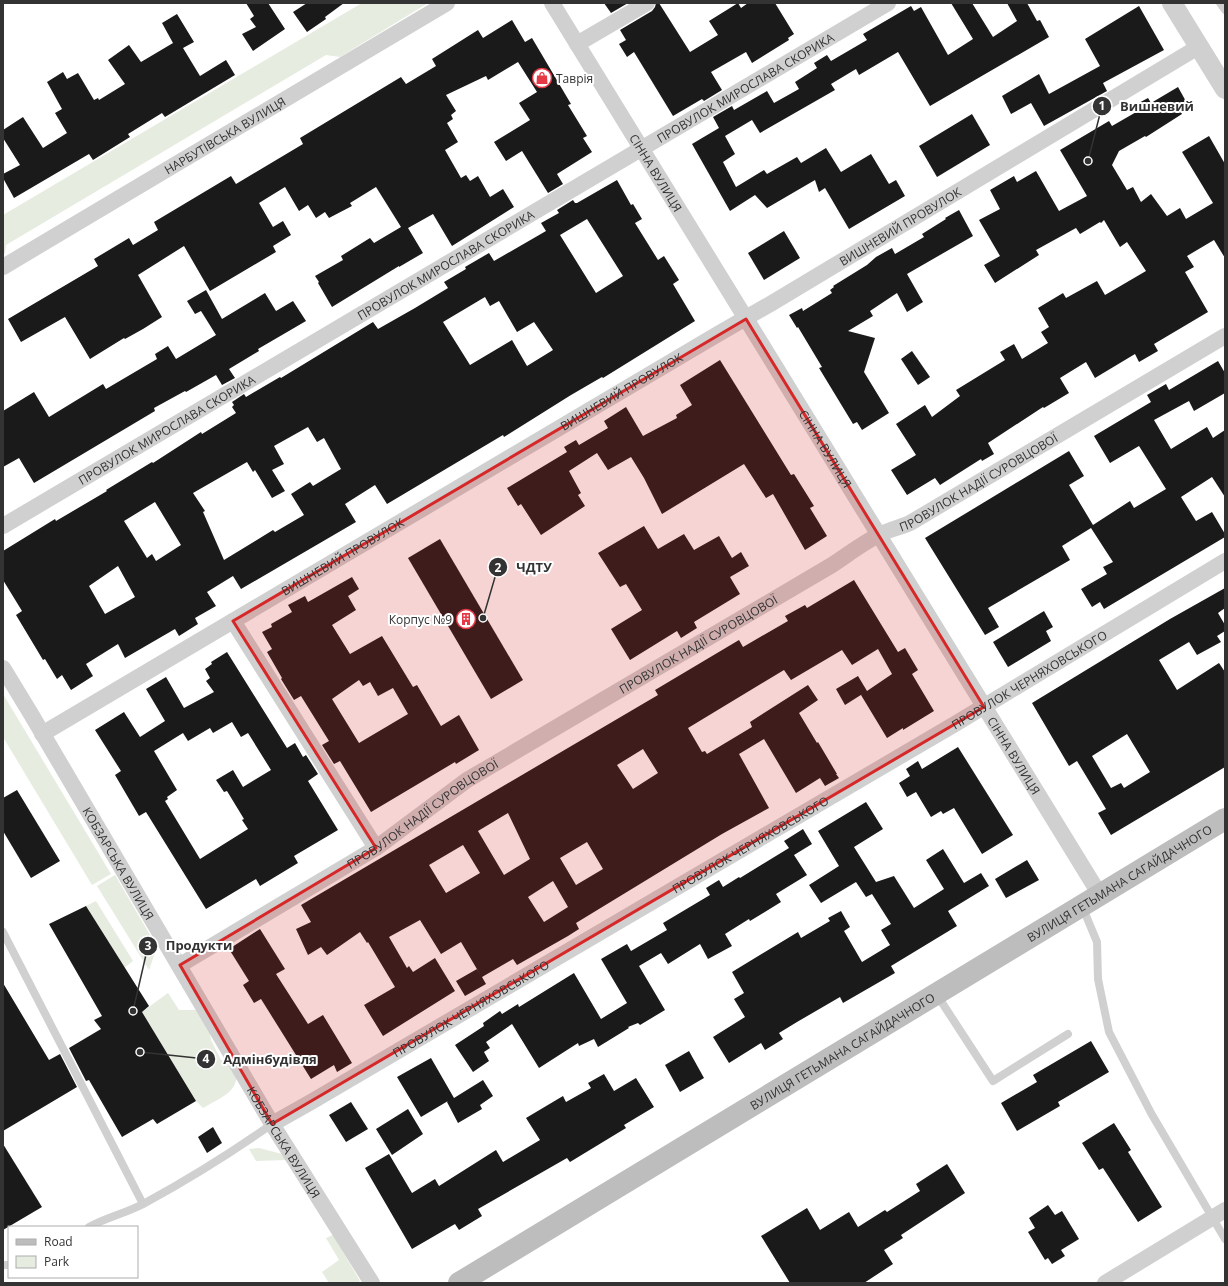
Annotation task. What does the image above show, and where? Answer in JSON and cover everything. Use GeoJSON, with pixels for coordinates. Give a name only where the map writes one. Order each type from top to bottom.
{"type":"FeatureCollection","features":[{"type":"Feature","properties":{"kind":"main road","name":"ВУЛИЦЯ ГЕТЬМАНА САГАЙДАЧНОГО"},"geometry":{"type":"LineString","coordinates":[[459,1283],[1225,819]]}},
{"type":"Feature","properties":{"kind":"street","name":"НАРБУТІВСЬКА ВУЛИЦЯ"},"geometry":{"type":"LineString","coordinates":[[3,267],[447,3]]}},
{"type":"Feature","properties":{"kind":"street","name":"СІННА ВУЛИЦЯ"},"geometry":{"type":"LineString","coordinates":[[552,3],[984,707],[1091,901]]}},
{"type":"Feature","properties":{"kind":"street"},"geometry":{"type":"LineString","coordinates":[[577,44],[647,3]]}},
{"type":"Feature","properties":{"kind":"street","name":"ПРОВУЛОК МИРОСЛАВА СКОРИКА"},"geometry":{"type":"LineString","coordinates":[[3,526],[888,3]]}},
{"type":"Feature","properties":{"kind":"street"},"geometry":{"type":"LineString","coordinates":[[1172,3],[1200,46],[1225,89]]}},
{"type":"Feature","properties":{"kind":"street","name":"ВИШНЕВИЙ ПРОВУЛОК"},"geometry":{"type":"LineString","coordinates":[[42,734],[233,620],[746,319],[1200,46]]}},
{"type":"Feature","properties":{"kind":"street","name":"ПРОВУЛОК НАДІЇ СУРОВЦОВОЇ"},"geometry":{"type":"LineString","coordinates":[[180,965],[376,848],[466,780],[832,566],[878,535],[910,523],[1225,336]]}},
{"type":"Feature","properties":{"kind":"street","name":"ПРОВУЛОК ЧЕРНЯХОВСЬКОГО"},"geometry":{"type":"LineString","coordinates":[[272,1124],[984,707],[1225,561]]}},
{"type":"Feature","properties":{"kind":"street"},"geometry":{"type":"LineString","coordinates":[[233,620],[376,848]]}},
{"type":"Feature","properties":{"kind":"street","name":"КОБЗАРСЬКА ВУЛИЦЯ"},"geometry":{"type":"LineString","coordinates":[[3,668],[180,965],[272,1124],[372,1283]]}},
{"type":"Feature","properties":{"kind":"street"},"geometry":{"type":"LineString","coordinates":[[1105,1283],[1219,1214]]}},
{"type":"Feature","properties":{"kind":"lane"},"geometry":{"type":"LineString","coordinates":[[1220,3],[1225,10]]}},
{"type":"Feature","properties":{"kind":"lane"},"geometry":{"type":"LineString","coordinates":[[1091,901],[1097,942],[1098,979],[1109,1032],[1152,1113],[1219,1214],[1225,1239]]}},
{"type":"Feature","properties":{"kind":"lane"},"geometry":{"type":"LineString","coordinates":[[3,932],[143,1204]]}},
{"type":"Feature","properties":{"kind":"lane"},"geometry":{"type":"LineString","coordinates":[[937,994],[993,1081],[1068,1034]]}},
{"type":"Feature","properties":{"kind":"lane"},"geometry":{"type":"LineString","coordinates":[[91,1226],[97,1222],[143,1204],[226,1156],[272,1124]]}},
{"type":"Feature","properties":{"kind":"highlighted area"},"geometry":{"type":"Polygon","coordinates":[[[746,319],[984,707],[272,1124],[180,965],[376,848],[233,621],[746,319]]]}},
{"type":"Feature","properties":{"kind":"green space"},"geometry":{"type":"Polygon","coordinates":[[[362,3],[428,3],[340,57],[326,55],[6,245],[5,253],[3,254],[3,215],[362,3]]]}},
{"type":"Feature","properties":{"kind":"green space"},"geometry":{"type":"Polygon","coordinates":[[[3,694],[111,874],[92,885],[3,737],[3,694]]]}},
{"type":"Feature","properties":{"kind":"green space"},"geometry":{"type":"Polygon","coordinates":[[[115,875],[157,947],[149,970],[97,886],[115,875]]]}},
{"type":"Feature","properties":{"kind":"green space"},"geometry":{"type":"Polygon","coordinates":[[[96,901],[133,961],[124,968],[86,906],[96,901]]]}},
{"type":"Feature","properties":{"kind":"green space"},"geometry":{"type":"Polygon","coordinates":[[[168,993],[179,1010],[200,1010],[207,1019],[211,1040],[221,1060],[235,1065],[237,1074],[233,1087],[229,1092],[203,1108],[196,1101],[142,1012],[168,993]]]}},
{"type":"Feature","properties":{"kind":"green space"},"geometry":{"type":"Polygon","coordinates":[[[259,1148],[282,1154],[287,1160],[256,1161],[249,1149],[259,1148]]]}},
{"type":"Feature","properties":{"kind":"green space"},"geometry":{"type":"Polygon","coordinates":[[[333,1235],[360,1281],[357,1283],[329,1283],[322,1272],[339,1260],[326,1238],[333,1235]]]}},
{"type":"Feature","properties":{"kind":"building"},"geometry":{"type":"Polygon","coordinates":[[[246,3],[268,3],[285,29],[253,51],[242,34],[256,27],[250,19],[254,16],[246,3]]]}},
{"type":"Feature","properties":{"kind":"building"},"geometry":{"type":"Polygon","coordinates":[[[307,3],[344,3],[325,17],[326,19],[307,32],[293,12],[307,3]]]}},
{"type":"Feature","properties":{"kind":"building"},"geometry":{"type":"Polygon","coordinates":[[[604,3],[628,3],[611,13],[604,3]]]}},
{"type":"Feature","properties":{"kind":"building"},"geometry":{"type":"Polygon","coordinates":[[[656,3],[659,3],[690,52],[718,35],[709,21],[738,3],[741,8],[748,3],[775,3],[794,34],[788,38],[789,40],[752,63],[746,52],[711,72],[722,90],[704,101],[702,99],[673,116],[634,52],[627,57],[619,44],[626,40],[620,30],[652,11],[656,3]]]}},
{"type":"Feature","properties":{"kind":"building"},"geometry":{"type":"Polygon","coordinates":[[[951,3],[972,3],[993,37],[1017,21],[1007,3],[1027,3],[1037,21],[1040,20],[1049,37],[930,106],[898,52],[859,75],[856,69],[831,84],[835,90],[760,133],[752,120],[725,136],[735,154],[723,162],[736,187],[764,170],[767,174],[797,157],[801,163],[826,148],[841,172],[871,154],[889,184],[896,180],[905,196],[849,229],[825,188],[819,192],[815,180],[767,208],[755,195],[730,211],[692,144],[719,128],[713,117],[732,106],[734,110],[767,91],[774,103],[799,89],[795,82],[817,68],[814,63],[827,55],[831,61],[867,40],[863,34],[911,6],[914,11],[921,7],[948,55],[973,39],[951,3]]]}},
{"type":"Feature","properties":{"kind":"building"},"geometry":{"type":"Polygon","coordinates":[[[1139,6],[1164,50],[1103,83],[1107,91],[1044,126],[1031,103],[1011,114],[1002,96],[1039,74],[1049,94],[1100,66],[1085,39],[1139,6]]]}},
{"type":"Feature","properties":{"kind":"building"},"geometry":{"type":"Polygon","coordinates":[[[177,14],[194,42],[183,48],[200,76],[226,60],[235,75],[165,117],[162,113],[128,134],[130,137],[93,160],[89,154],[14,198],[3,178],[3,174],[20,165],[3,138],[3,130],[23,117],[43,148],[67,133],[55,113],[62,109],[47,82],[63,72],[67,79],[78,73],[94,100],[98,98],[99,100],[125,84],[108,60],[129,45],[141,62],[173,43],[162,23],[177,14]]]}},
{"type":"Feature","properties":{"kind":"building"},"geometry":{"type":"Polygon","coordinates":[[[512,20],[525,42],[532,38],[571,104],[568,105],[587,136],[583,138],[592,152],[557,174],[563,184],[548,193],[522,151],[506,161],[494,142],[530,120],[519,103],[537,92],[518,62],[488,80],[486,76],[446,95],[456,111],[451,115],[453,119],[447,123],[458,142],[445,150],[461,178],[466,175],[470,181],[478,176],[490,197],[503,189],[514,207],[452,246],[433,214],[408,228],[423,253],[332,307],[315,276],[343,260],[341,256],[370,238],[374,243],[401,227],[376,187],[350,203],[352,206],[329,218],[325,212],[316,218],[308,205],[299,211],[285,187],[259,203],[273,227],[283,221],[291,235],[273,246],[276,252],[210,291],[184,246],[138,275],[162,317],[143,329],[125,339],[124,338],[90,359],[65,317],[21,342],[8,319],[98,266],[94,259],[129,238],[133,245],[158,230],[154,222],[231,176],[236,184],[303,144],[300,138],[401,77],[406,84],[436,66],[432,59],[478,30],[483,38],[512,20]]]}},
{"type":"Feature","properties":{"kind":"building"},"geometry":{"type":"Polygon","coordinates":[[[1178,87],[1188,105],[1180,110],[1182,114],[1146,137],[1145,136],[1119,151],[1112,165],[1127,190],[1133,187],[1141,202],[1151,194],[1167,216],[1180,208],[1186,219],[1213,203],[1182,152],[1209,136],[1225,164],[1225,258],[1214,240],[1187,256],[1194,267],[1185,272],[1208,312],[1154,344],[1158,351],[1139,362],[1135,354],[1095,378],[1086,362],[1060,378],[1069,393],[1044,408],[1043,407],[988,443],[994,454],[982,461],[981,459],[940,485],[935,478],[907,495],[891,470],[916,455],[896,424],[925,405],[932,417],[960,396],[956,390],[1005,360],[1000,352],[1014,344],[1022,359],[1048,343],[1041,332],[1049,327],[1038,308],[1063,293],[1066,298],[1097,281],[1105,295],[1146,271],[1127,242],[1120,247],[1104,220],[1080,234],[1076,228],[1036,250],[1039,255],[995,283],[984,265],[1000,256],[979,220],[1000,209],[990,190],[1014,176],[1017,182],[1036,171],[1059,211],[1087,196],[1060,150],[1109,121],[1112,126],[1138,111],[1135,105],[1148,98],[1151,103],[1178,87]]]}},
{"type":"Feature","properties":{"kind":"building"},"geometry":{"type":"Polygon","coordinates":[[[972,114],[990,145],[937,177],[919,146],[972,114]]]}},
{"type":"Feature","properties":{"kind":"building"},"geometry":{"type":"Polygon","coordinates":[[[617,180],[631,205],[633,204],[642,219],[635,223],[658,260],[664,256],[679,280],[673,284],[695,321],[504,437],[503,435],[387,504],[375,485],[345,504],[356,522],[241,589],[233,576],[207,592],[216,606],[195,618],[198,624],[179,636],[175,629],[125,658],[118,644],[86,664],[93,676],[71,690],[62,675],[57,679],[45,659],[43,660],[16,615],[22,611],[3,580],[3,551],[55,519],[56,521],[107,491],[106,490],[152,462],[153,463],[201,432],[202,434],[236,413],[232,407],[234,405],[232,402],[244,394],[246,397],[280,377],[281,378],[373,322],[378,329],[415,308],[448,288],[444,282],[466,269],[465,267],[489,253],[494,261],[546,231],[541,223],[559,213],[557,210],[573,200],[577,203],[617,180]],[[587,219],[560,235],[596,293],[623,276],[587,219]],[[485,297],[443,322],[470,365],[512,340],[527,366],[553,350],[534,322],[517,332],[499,301],[490,306],[485,297]],[[308,427],[274,446],[284,464],[272,470],[285,491],[272,498],[255,470],[253,472],[247,462],[193,493],[205,511],[203,512],[224,560],[273,530],[275,532],[304,515],[291,494],[310,482],[313,486],[341,469],[324,438],[317,442],[308,427]],[[155,502],[124,521],[147,558],[152,554],[156,561],[181,545],[155,502]],[[118,566],[89,586],[105,614],[135,597],[118,566]]]}},
{"type":"Feature","properties":{"kind":"building"},"geometry":{"type":"Polygon","coordinates":[[[959,210],[973,236],[907,274],[923,302],[907,312],[897,293],[870,311],[873,316],[848,331],[875,338],[864,372],[889,413],[862,430],[857,422],[853,424],[819,368],[822,367],[789,315],[802,308],[803,311],[832,293],[830,290],[834,287],[833,286],[867,265],[876,257],[892,248],[895,254],[924,237],[922,234],[959,210]]]}},
{"type":"Feature","properties":{"kind":"building"},"geometry":{"type":"Polygon","coordinates":[[[784,231],[800,258],[764,280],[748,253],[784,231]]]}},
{"type":"Feature","properties":{"kind":"building"},"geometry":{"type":"Polygon","coordinates":[[[206,290],[222,319],[265,293],[276,311],[293,301],[306,321],[258,349],[259,351],[229,369],[235,378],[222,385],[216,375],[186,392],[185,391],[154,408],[155,411],[34,483],[19,458],[3,467],[3,411],[34,392],[49,417],[103,384],[106,389],[157,359],[155,354],[168,346],[176,359],[216,335],[201,311],[195,314],[187,301],[206,290]]]}},
{"type":"Feature","properties":{"kind":"building"},"geometry":{"type":"Polygon","coordinates":[[[912,351],[930,377],[918,385],[901,359],[912,351]]]}},
{"type":"Feature","properties":{"kind":"building"},"geometry":{"type":"Polygon","coordinates":[[[720,360],[791,475],[794,474],[814,506],[810,508],[827,536],[805,550],[773,494],[766,498],[744,464],[662,514],[644,478],[631,457],[608,470],[597,453],[569,471],[581,493],[578,495],[585,506],[541,535],[521,504],[518,506],[507,488],[567,452],[564,447],[576,440],[579,445],[608,428],[604,421],[626,407],[643,436],[677,418],[676,415],[692,405],[680,385],[720,360]]]}},
{"type":"Feature","properties":{"kind":"building"},"geometry":{"type":"Polygon","coordinates":[[[1218,361],[1225,373],[1225,393],[1194,411],[1189,401],[1154,420],[1171,449],[1207,427],[1213,438],[1225,430],[1225,497],[1212,477],[1181,497],[1196,521],[1212,512],[1225,534],[1225,537],[1104,609],[1100,602],[1092,607],[1081,589],[1107,574],[1103,567],[1113,562],[1091,528],[1062,546],[1070,560],[988,608],[999,627],[985,635],[925,538],[1069,451],[1084,476],[1069,485],[1093,525],[1130,501],[1134,508],[1166,489],[1139,446],[1110,463],[1094,436],[1151,402],[1147,395],[1166,384],[1169,390],[1218,361]]]}},
{"type":"Feature","properties":{"kind":"building"},"geometry":{"type":"Polygon","coordinates":[[[644,526],[658,549],[684,534],[694,550],[719,536],[732,558],[741,552],[749,566],[730,577],[740,594],[694,622],[697,628],[681,638],[677,631],[630,660],[611,629],[642,610],[626,584],[620,587],[598,553],[644,526]]]}},
{"type":"Feature","properties":{"kind":"building","name":"Корпус №9"},"geometry":{"type":"Polygon","coordinates":[[[440,539],[523,680],[491,699],[408,558],[440,539]]]}},
{"type":"Feature","properties":{"kind":"building"},"geometry":{"type":"Polygon","coordinates":[[[352,577],[359,589],[348,596],[356,610],[332,625],[350,654],[382,636],[413,687],[417,685],[441,726],[459,715],[479,750],[456,764],[455,762],[371,812],[340,761],[334,764],[322,745],[329,741],[301,696],[294,700],[267,652],[272,649],[262,632],[272,627],[271,624],[292,612],[288,605],[305,596],[308,602],[352,577]],[[359,680],[332,699],[359,743],[408,714],[393,688],[378,696],[370,682],[363,686],[359,680]]]}},
{"type":"Feature","properties":{"kind":"building"},"geometry":{"type":"Polygon","coordinates":[[[854,580],[898,652],[905,648],[918,670],[912,674],[934,711],[887,738],[861,695],[864,693],[845,705],[836,689],[858,676],[867,691],[892,674],[878,649],[852,665],[842,650],[791,680],[784,670],[688,728],[702,752],[705,751],[707,754],[752,727],[750,722],[808,685],[818,700],[799,713],[839,778],[825,786],[820,778],[796,793],[764,739],[739,754],[769,808],[722,834],[576,923],[579,929],[568,936],[517,965],[513,959],[482,977],[486,984],[465,996],[456,981],[477,969],[461,942],[441,954],[420,920],[389,937],[407,968],[409,966],[413,972],[435,958],[455,991],[383,1036],[364,1005],[395,987],[368,942],[367,943],[360,932],[327,955],[321,947],[308,955],[296,929],[311,922],[301,905],[658,695],[655,690],[739,640],[743,647],[788,621],[785,616],[805,605],[807,608],[854,580]],[[643,749],[617,765],[633,789],[658,773],[643,749]],[[508,813],[478,831],[504,875],[530,859],[508,813]],[[587,842],[560,858],[576,885],[603,869],[587,842]],[[463,845],[429,865],[446,893],[480,873],[463,845]],[[553,881],[528,897],[544,922],[568,907],[553,881]]]}},
{"type":"Feature","properties":{"kind":"building"},"geometry":{"type":"Polygon","coordinates":[[[1225,588],[1225,608],[1218,613],[1225,625],[1225,631],[1217,636],[1221,642],[1197,655],[1189,642],[1159,660],[1177,690],[1219,663],[1225,672],[1225,767],[1111,835],[1098,813],[1106,809],[1077,761],[1069,766],[1032,703],[1170,619],[1225,588]],[[1127,734],[1092,756],[1111,788],[1121,783],[1124,788],[1150,772],[1127,734]]]}},
{"type":"Feature","properties":{"kind":"building"},"geometry":{"type":"Polygon","coordinates":[[[1044,611],[1053,627],[1046,631],[1051,641],[1008,667],[993,642],[1044,611]]]}},
{"type":"Feature","properties":{"kind":"building"},"geometry":{"type":"Polygon","coordinates":[[[227,652],[287,748],[295,743],[303,757],[306,755],[318,774],[308,781],[338,830],[294,856],[298,863],[260,886],[256,879],[206,909],[146,812],[139,816],[115,775],[121,771],[95,730],[124,712],[140,737],[165,721],[146,689],[166,677],[184,708],[214,692],[206,681],[210,678],[205,669],[212,664],[211,662],[227,652]],[[232,722],[213,733],[210,728],[188,741],[183,733],[154,751],[177,790],[167,797],[168,799],[165,801],[200,859],[248,829],[242,820],[244,819],[227,791],[224,792],[216,780],[233,770],[243,787],[271,770],[248,733],[241,737],[232,722]]]}},
{"type":"Feature","properties":{"kind":"building"},"geometry":{"type":"Polygon","coordinates":[[[958,747],[1013,835],[982,854],[954,808],[943,814],[941,811],[931,817],[916,792],[907,797],[899,783],[910,776],[906,769],[918,761],[922,769],[958,747]]]}},
{"type":"Feature","properties":{"kind":"building"},"geometry":{"type":"Polygon","coordinates":[[[17,790],[60,861],[31,878],[3,831],[3,798],[17,790]]]}},
{"type":"Feature","properties":{"kind":"building"},"geometry":{"type":"Polygon","coordinates":[[[866,802],[883,829],[854,847],[876,882],[894,876],[914,908],[944,889],[926,860],[943,849],[964,883],[981,873],[989,886],[948,911],[957,926],[891,966],[895,973],[843,1003],[840,997],[797,1022],[779,1033],[783,1039],[765,1050],[761,1043],[729,1063],[713,1037],[745,1017],[734,999],[744,993],[732,972],[798,932],[801,938],[830,921],[828,918],[841,911],[850,927],[844,931],[862,962],[890,945],[881,930],[891,924],[872,894],[866,897],[856,882],[821,903],[809,885],[839,866],[818,831],[866,802]]]}},
{"type":"Feature","properties":{"kind":"building"},"geometry":{"type":"Polygon","coordinates":[[[803,829],[812,844],[794,855],[807,875],[776,894],[781,902],[725,934],[732,946],[708,959],[700,944],[668,964],[661,953],[639,966],[665,1010],[640,1025],[638,1023],[628,1027],[629,1028],[598,1047],[594,1039],[579,1046],[578,1043],[539,1068],[512,1024],[486,1042],[490,1048],[484,1052],[489,1061],[473,1072],[455,1045],[484,1026],[483,1023],[500,1011],[502,1014],[518,1004],[519,1007],[574,973],[601,1019],[627,1003],[601,959],[627,944],[631,951],[667,930],[663,923],[710,895],[706,888],[719,880],[723,887],[739,877],[740,878],[789,848],[784,841],[803,829]]]}},
{"type":"Feature","properties":{"kind":"building"},"geometry":{"type":"Polygon","coordinates":[[[1027,860],[1039,880],[1006,898],[995,879],[1027,860]]]}},
{"type":"Feature","properties":{"kind":"building"},"geometry":{"type":"Polygon","coordinates":[[[86,906],[149,1006],[142,1012],[196,1101],[157,1124],[153,1119],[122,1137],[89,1080],[86,1081],[69,1048],[101,1029],[94,1020],[102,1016],[49,924],[86,906]]]}},
{"type":"Feature","properties":{"kind":"building"},"geometry":{"type":"Polygon","coordinates":[[[260,929],[285,969],[276,974],[308,1024],[323,1015],[352,1063],[337,1072],[334,1065],[311,1079],[261,999],[254,1003],[243,985],[249,981],[229,949],[260,929]]]}},
{"type":"Feature","properties":{"kind":"building"},"geometry":{"type":"Polygon","coordinates":[[[3,983],[49,1060],[60,1054],[77,1087],[3,1131],[3,983]]]}},
{"type":"Feature","properties":{"kind":"building"},"geometry":{"type":"Polygon","coordinates":[[[1091,1041],[1109,1072],[1058,1102],[1060,1106],[1017,1131],[1001,1103],[1037,1082],[1033,1075],[1091,1041]]]}},
{"type":"Feature","properties":{"kind":"building"},"geometry":{"type":"Polygon","coordinates":[[[689,1051],[704,1078],[680,1092],[665,1065],[689,1051]]]}},
{"type":"Feature","properties":{"kind":"building"},"geometry":{"type":"Polygon","coordinates":[[[431,1058],[454,1098],[483,1080],[493,1096],[480,1105],[482,1109],[458,1123],[447,1102],[448,1101],[421,1117],[397,1077],[431,1058]]]}},
{"type":"Feature","properties":{"kind":"building"},"geometry":{"type":"Polygon","coordinates":[[[604,1074],[614,1091],[636,1078],[654,1107],[624,1125],[626,1128],[570,1162],[567,1158],[478,1209],[482,1216],[459,1230],[455,1224],[412,1249],[365,1168],[389,1154],[412,1193],[435,1179],[439,1186],[496,1150],[503,1162],[540,1140],[526,1118],[563,1096],[566,1102],[591,1088],[588,1083],[604,1074]]]}},
{"type":"Feature","properties":{"kind":"building"},"geometry":{"type":"Polygon","coordinates":[[[351,1102],[368,1129],[346,1142],[329,1115],[351,1102]]]}},
{"type":"Feature","properties":{"kind":"building"},"geometry":{"type":"Polygon","coordinates":[[[408,1109],[423,1134],[392,1155],[376,1129],[408,1109]]]}},
{"type":"Feature","properties":{"kind":"building"},"geometry":{"type":"Polygon","coordinates":[[[1114,1123],[1131,1150],[1128,1152],[1162,1207],[1138,1222],[1103,1168],[1099,1170],[1082,1143],[1114,1123]]]}},
{"type":"Feature","properties":{"kind":"building"},"geometry":{"type":"Polygon","coordinates":[[[213,1127],[222,1143],[207,1153],[198,1137],[213,1127]]]}},
{"type":"Feature","properties":{"kind":"building"},"geometry":{"type":"Polygon","coordinates":[[[3,1144],[42,1207],[3,1230],[3,1144]]]}},
{"type":"Feature","properties":{"kind":"building"},"geometry":{"type":"Polygon","coordinates":[[[947,1164],[965,1193],[901,1235],[903,1238],[884,1250],[893,1264],[864,1283],[790,1283],[761,1236],[807,1208],[820,1230],[849,1212],[858,1227],[885,1210],[887,1212],[920,1191],[916,1184],[947,1164]]]}},
{"type":"Feature","properties":{"kind":"building"},"geometry":{"type":"Polygon","coordinates":[[[1048,1205],[1055,1215],[1062,1211],[1079,1239],[1061,1250],[1065,1256],[1052,1264],[1048,1258],[1045,1260],[1028,1232],[1035,1228],[1029,1218],[1048,1205]]]}},
{"type":"Feature","properties":{"kind":"place","name":"Таврія"},"geometry":{"type":"Point","coordinates":[542,78]}},
{"type":"Feature","properties":{"kind":"place","name":"Вишневий"},"geometry":{"type":"Point","coordinates":[1088,161]}},
{"type":"Feature","properties":{"kind":"place","name":"ЧДТУ"},"geometry":{"type":"Point","coordinates":[483,618]}},
{"type":"Feature","properties":{"kind":"place","name":"Корпус №9"},"geometry":{"type":"Point","coordinates":[466,619]}},
{"type":"Feature","properties":{"kind":"place","name":"Продукти"},"geometry":{"type":"Point","coordinates":[133,1011]}},
{"type":"Feature","properties":{"kind":"place","name":"Адмінбудівля"},"geometry":{"type":"Point","coordinates":[140,1052]}}]}
